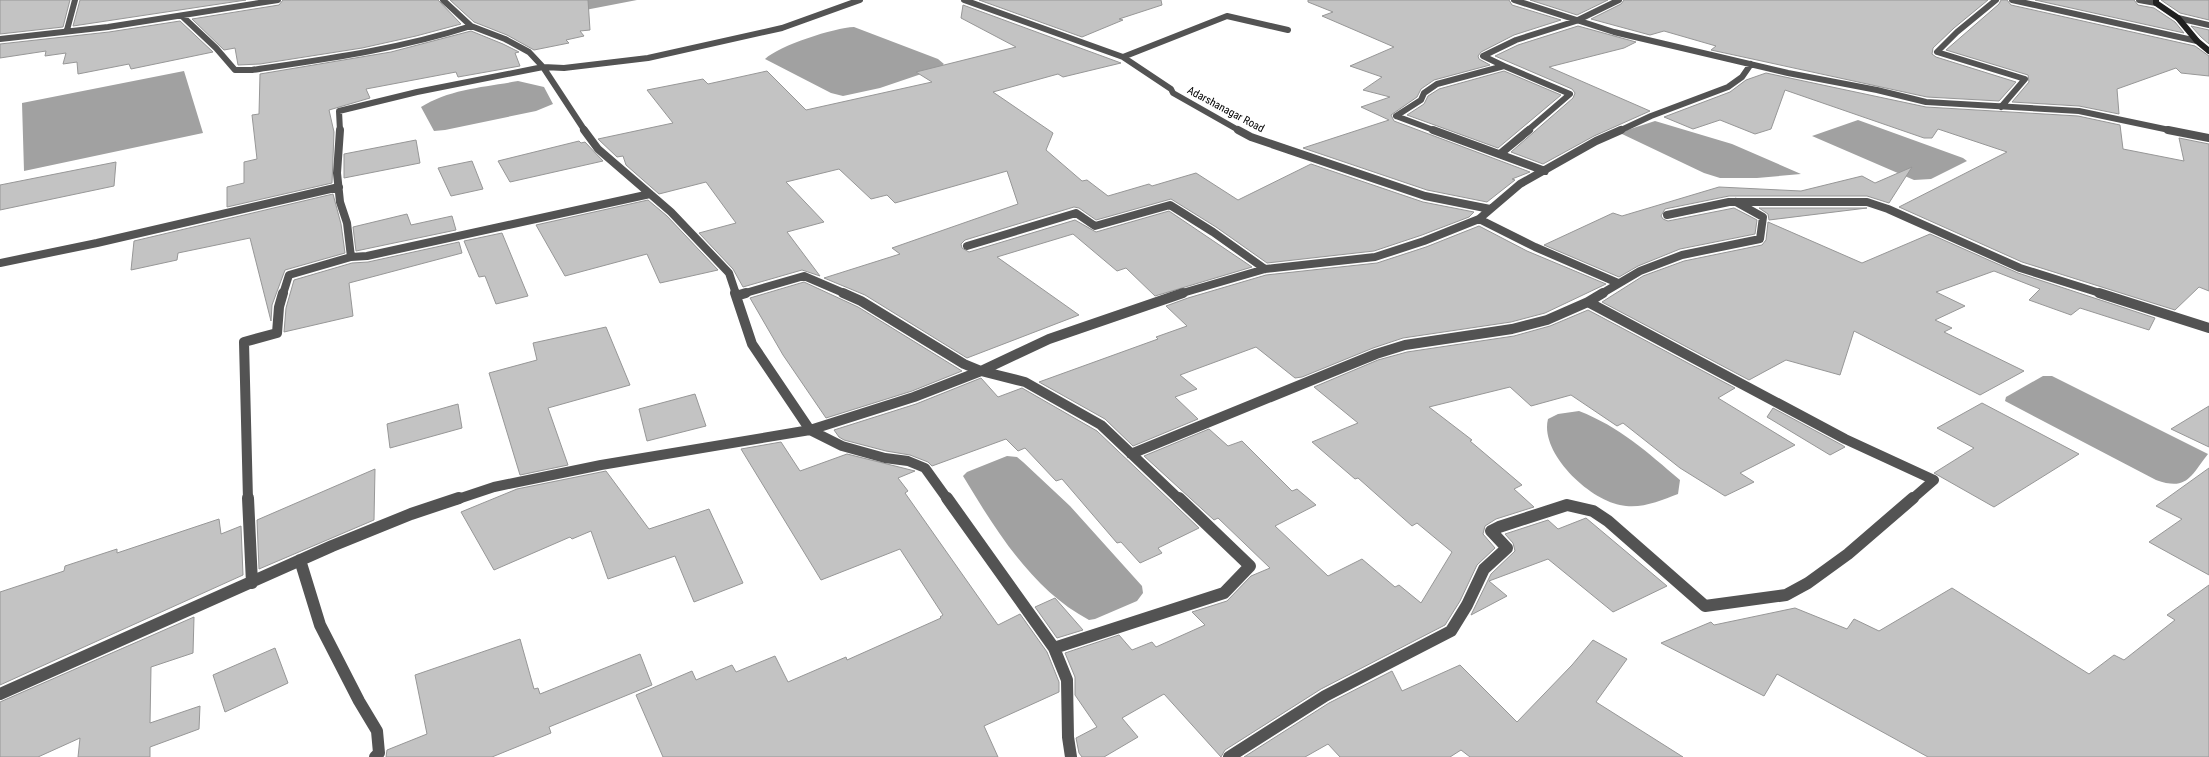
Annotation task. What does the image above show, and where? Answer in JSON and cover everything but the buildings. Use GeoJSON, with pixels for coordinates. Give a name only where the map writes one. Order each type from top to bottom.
{"type":"FeatureCollection","features":[{"type":"Feature","properties":{"kind":"main road"},"geometry":{"type":"LineString","coordinates":[[2156,2],[2178,18],[2197,41],[2209,51]]}},
{"type":"Feature","properties":{"kind":"street"},"geometry":{"type":"LineString","coordinates":[[67,30],[76,0]]}},
{"type":"Feature","properties":{"kind":"street"},"geometry":{"type":"LineString","coordinates":[[0,39],[67,30],[108,28],[278,0]]}},
{"type":"Feature","properties":{"kind":"street"},"geometry":{"type":"LineString","coordinates":[[442,0],[471,26],[505,39],[529,52],[543,67],[565,103],[598,148],[671,212],[729,273],[752,344],[810,430],[842,446],[885,458],[908,461],[925,468],[1054,648],[1067,680],[1068,737],[1071,757]]}},
{"type":"Feature","properties":{"kind":"street"},"geometry":{"type":"LineString","coordinates":[[351,257],[347,223],[340,202],[337,172],[340,135],[338,111],[417,92],[543,67],[573,67],[648,58],[782,28],[860,0]]}},
{"type":"Feature","properties":{"kind":"street","name":"Adarshanagar Road"},"geometry":{"type":"LineString","coordinates":[[964,0],[1123,57],[1171,89],[1173,93],[1251,137],[1424,196],[1490,209]]}},
{"type":"Feature","properties":{"kind":"street"},"geometry":{"type":"LineString","coordinates":[[1514,0],[1614,32],[1926,102],[2079,112],[2209,138]]}},
{"type":"Feature","properties":{"kind":"street"},"geometry":{"type":"LineString","coordinates":[[1500,154],[1570,94],[1483,56],[1516,40],[1576,21],[1619,0]]}},
{"type":"Feature","properties":{"kind":"street"},"geometry":{"type":"LineString","coordinates":[[1996,0],[1981,11],[1937,52],[2025,79],[2001,107]]}},
{"type":"Feature","properties":{"kind":"street"},"geometry":{"type":"LineString","coordinates":[[2012,0],[2197,41]]}},
{"type":"Feature","properties":{"kind":"street"},"geometry":{"type":"LineString","coordinates":[[2139,0],[2156,2]]}},
{"type":"Feature","properties":{"kind":"street"},"geometry":{"type":"LineString","coordinates":[[182,16],[216,48],[235,70],[252,70],[388,49],[442,36],[471,26]]}},
{"type":"Feature","properties":{"kind":"street"},"geometry":{"type":"LineString","coordinates":[[1123,57],[1227,16],[1288,30]]}},
{"type":"Feature","properties":{"kind":"street"},"geometry":{"type":"LineString","coordinates":[[2178,18],[2209,25]]}},
{"type":"Feature","properties":{"kind":"street"},"geometry":{"type":"LineString","coordinates":[[0,694],[69,661],[252,583],[300,560],[411,514],[494,487],[601,465],[810,430],[914,397],[981,371],[1049,339],[1117,314],[1264,269],[1375,257],[1424,241],[1479,219],[1520,184],[1596,142],[1651,116],[1728,88],[1742,77],[1751,64]]}},
{"type":"Feature","properties":{"kind":"street"},"geometry":{"type":"LineString","coordinates":[[1504,66],[1437,84],[1424,93],[1421,100],[1396,116],[1544,171]]}},
{"type":"Feature","properties":{"kind":"street"},"geometry":{"type":"LineString","coordinates":[[0,263],[97,243],[339,187]]}},
{"type":"Feature","properties":{"kind":"street"},"geometry":{"type":"LineString","coordinates":[[252,583],[246,464],[244,342],[277,332],[279,306],[289,275],[351,257],[367,256],[650,194]]}},
{"type":"Feature","properties":{"kind":"street"},"geometry":{"type":"LineString","coordinates":[[1131,454],[1376,354],[1405,345],[1521,327],[1547,320],[1588,302],[1640,271],[1682,255],[1760,239],[1763,216],[1736,202]]}},
{"type":"Feature","properties":{"kind":"street"},"geometry":{"type":"LineString","coordinates":[[1667,215],[1736,202],[1867,202],[1888,209],[2020,268],[2209,328]]}},
{"type":"Feature","properties":{"kind":"street"},"geometry":{"type":"LineString","coordinates":[[967,246],[1076,213],[1095,226],[1170,205],[1213,232],[1264,269]]}},
{"type":"Feature","properties":{"kind":"street"},"geometry":{"type":"LineString","coordinates":[[1479,219],[1535,247],[1618,284]]}},
{"type":"Feature","properties":{"kind":"street"},"geometry":{"type":"LineString","coordinates":[[736,296],[804,276],[861,301],[964,364],[981,371],[1025,382],[1101,425],[1250,566],[1224,593],[1054,648]]}},
{"type":"Feature","properties":{"kind":"street"},"geometry":{"type":"LineString","coordinates":[[1229,757],[1326,696],[1450,631],[1467,604],[1484,569],[1506,548],[1491,531],[1499,527],[1567,504],[1593,511],[1608,521],[1705,606],[1744,602],[1786,595],[1808,583],[1848,554],[1934,480],[1846,439],[1588,302]]}},
{"type":"Feature","properties":{"kind":"street"},"geometry":{"type":"LineString","coordinates":[[300,560],[320,625],[359,701],[377,731],[379,753],[375,757]]}},
{"type":"Feature","properties":{"kind":"shaded area"},"geometry":{"type":"Polygon","coordinates":[[[557,0],[637,0],[580,11],[557,0]]]}},
{"type":"Feature","properties":{"kind":"shaded area"},"geometry":{"type":"Polygon","coordinates":[[[854,27],[938,59],[944,64],[939,68],[880,88],[843,96],[831,93],[765,59],[794,43],[834,30],[854,27]]]}},
{"type":"Feature","properties":{"kind":"shaded area"},"geometry":{"type":"Polygon","coordinates":[[[184,71],[203,133],[24,171],[22,103],[184,71]]]}},
{"type":"Feature","properties":{"kind":"shaded area"},"geometry":{"type":"Polygon","coordinates":[[[518,81],[544,87],[553,104],[536,111],[434,131],[421,107],[455,92],[518,81]]]}},
{"type":"Feature","properties":{"kind":"shaded area"},"geometry":{"type":"Polygon","coordinates":[[[1858,120],[1967,161],[1931,179],[1914,180],[1812,136],[1858,120]]]}},
{"type":"Feature","properties":{"kind":"shaded area"},"geometry":{"type":"Polygon","coordinates":[[[1655,121],[1732,144],[1801,174],[1757,178],[1720,178],[1704,173],[1621,132],[1655,121]]]}},
{"type":"Feature","properties":{"kind":"shaded area"},"geometry":{"type":"Polygon","coordinates":[[[2043,376],[2052,376],[2208,454],[2192,475],[2181,483],[2166,483],[2156,480],[2005,401],[2006,397],[2043,376]]]}},
{"type":"Feature","properties":{"kind":"shaded area"},"geometry":{"type":"Polygon","coordinates":[[[1579,411],[1620,432],[1680,480],[1678,494],[1646,505],[1626,506],[1613,503],[1584,487],[1560,461],[1547,433],[1548,419],[1558,414],[1579,411]]]}},
{"type":"Feature","properties":{"kind":"shaded area"},"geometry":{"type":"Polygon","coordinates":[[[1007,456],[1017,457],[1070,506],[1142,586],[1143,593],[1137,601],[1089,620],[1050,592],[1033,575],[1002,537],[963,476],[967,472],[1007,456]]]}}]}
